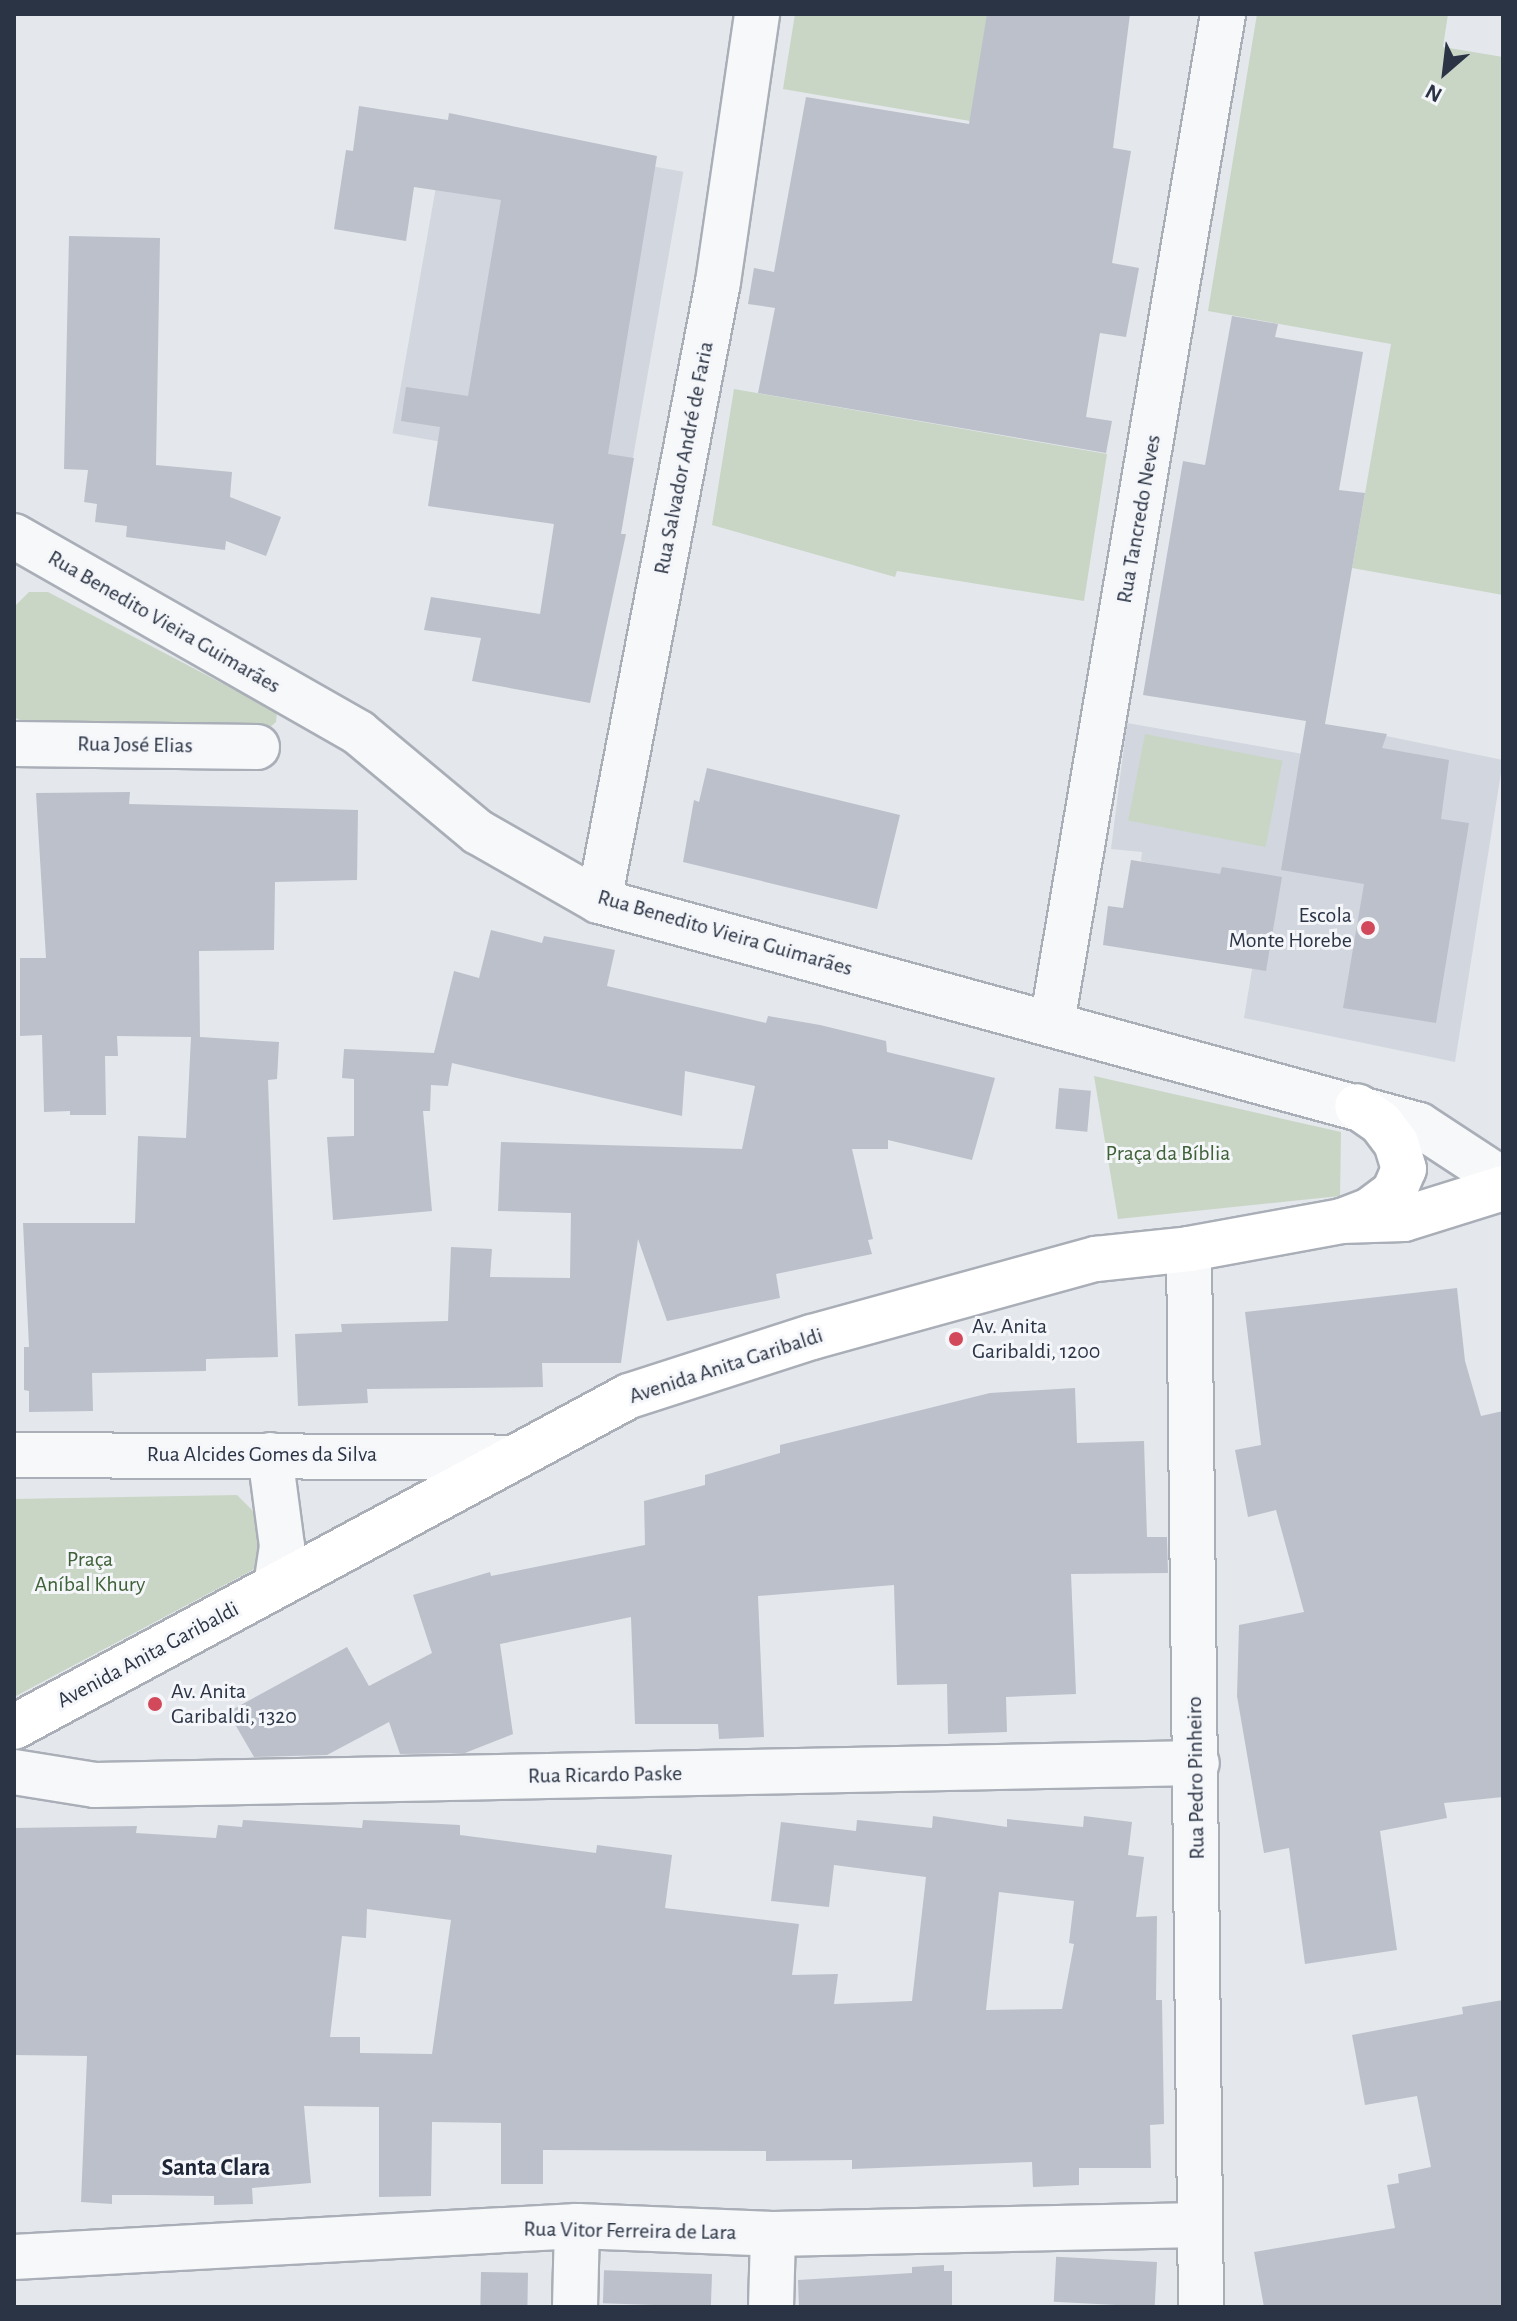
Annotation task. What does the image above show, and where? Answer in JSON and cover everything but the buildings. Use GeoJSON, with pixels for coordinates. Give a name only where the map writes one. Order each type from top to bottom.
{"type":"FeatureCollection","features":[{"type":"Feature","properties":{"kind":"main road"},"geometry":{"type":"LineString","coordinates":[[1341,1221],[1370,1210],[1394,1192],[1404,1169],[1396,1143],[1381,1123],[1357,1106]]}},
{"type":"Feature","properties":{"kind":"main road","name":"Avenida Anita Garibaldi"},"geometry":{"type":"LineString","coordinates":[[14,1727],[629,1396],[812,1337],[1096,1259],[1189,1249],[1341,1221],[1404,1219],[1503,1188]]}},
{"type":"Feature","properties":{"kind":"street","name":"Rua Salvador André de Faria"},"geometry":{"type":"LineString","coordinates":[[599,901],[718,282],[757,14]]}},
{"type":"Feature","properties":{"kind":"street","name":"Rua Tancredo Neves"},"geometry":{"type":"LineString","coordinates":[[1052,1023],[1223,14]]}},
{"type":"Feature","properties":{"kind":"street","name":"Rua Benedito Vieira Guimarães"},"geometry":{"type":"LineString","coordinates":[[14,536],[359,733],[478,832],[599,901],[1419,1125],[1503,1180]]}},
{"type":"Feature","properties":{"kind":"street","name":"Rua José Elias"},"geometry":{"type":"LineString","coordinates":[[14,744],[257,747]]}},
{"type":"Feature","properties":{"kind":"street","name":"Rua Pedro Pinheiro"},"geometry":{"type":"LineString","coordinates":[[1189,1249],[1201,2307]]}},
{"type":"Feature","properties":{"kind":"street","name":"Rua Alcides Gomes da Silva"},"geometry":{"type":"LineString","coordinates":[[14,1455],[509,1458]]}},
{"type":"Feature","properties":{"kind":"street"},"geometry":{"type":"LineString","coordinates":[[270,1455],[282,1546],[276,1586]]}},
{"type":"Feature","properties":{"kind":"street","name":"Rua Ricardo Paske"},"geometry":{"type":"LineString","coordinates":[[14,1772],[95,1785],[1197,1763]]}},
{"type":"Feature","properties":{"kind":"street","name":"Rua Vitor Ferreira de Lara"},"geometry":{"type":"LineString","coordinates":[[14,2257],[577,2226],[773,2234],[1199,2225]]}},
{"type":"Feature","properties":{"kind":"street"},"geometry":{"type":"LineString","coordinates":[[575,2307],[577,2226]]}},
{"type":"Feature","properties":{"kind":"street"},"geometry":{"type":"LineString","coordinates":[[771,2307],[773,2234]]}},
{"type":"Feature","properties":{"kind":"shaded area"},"geometry":{"type":"Polygon","coordinates":[[[446,130],[683,172],[630,475],[393,433],[446,130]]]}},
{"type":"Feature","properties":{"kind":"shaded area","name":"Escola Monte Horebe"},"geometry":{"type":"Polygon","coordinates":[[[1127,723],[1326,758],[1357,730],[1503,760],[1455,1062],[1244,1018],[1266,885],[1141,861],[1142,852],[1111,849],[1127,723]]]}},
{"type":"Feature","properties":{"kind":"green space"},"geometry":{"type":"Polygon","coordinates":[[[795,14],[988,14],[970,121],[783,89],[795,14]]]}},
{"type":"Feature","properties":{"kind":"green space"},"geometry":{"type":"Polygon","coordinates":[[[1257,14],[1448,14],[1443,47],[1503,57],[1503,595],[1352,568],[1391,344],[1208,311],[1257,14]]]}},
{"type":"Feature","properties":{"kind":"green space"},"geometry":{"type":"Polygon","coordinates":[[[734,389],[1107,454],[1084,601],[897,571],[895,577],[712,525],[734,389]]]}},
{"type":"Feature","properties":{"kind":"green space"},"geometry":{"type":"Polygon","coordinates":[[[29,592],[48,592],[277,712],[276,722],[269,728],[25,723],[14,717],[14,616],[15,606],[29,592]]]}},
{"type":"Feature","properties":{"kind":"green space"},"geometry":{"type":"Polygon","coordinates":[[[1145,734],[1282,761],[1266,847],[1128,820],[1145,734]]]}},
{"type":"Feature","properties":{"kind":"green space","name":"Praça da Bíblia"},"geometry":{"type":"Polygon","coordinates":[[[1094,1076],[1341,1132],[1340,1196],[1118,1219],[1094,1076]]]}},
{"type":"Feature","properties":{"kind":"green space","name":"Praça Aníbal Khury"},"geometry":{"type":"Polygon","coordinates":[[[237,1495],[257,1515],[260,1566],[14,1697],[14,1499],[237,1495]]]}},
{"type":"Feature","properties":{"kind":"place","name":"Escola Monte Horebe"},"geometry":{"type":"Point","coordinates":[1368,928]}},
{"type":"Feature","properties":{"kind":"place","name":"Av. Anita Garibaldi, 1200"},"geometry":{"type":"Point","coordinates":[956,1339]}},
{"type":"Feature","properties":{"kind":"place","name":"Av. Anita Garibaldi, 1320"},"geometry":{"type":"Point","coordinates":[155,1704]}},
{"type":"Feature","properties":{"kind":"district","name":"Santa Clara"},"geometry":{"type":"Point","coordinates":[216,2169]}}]}
